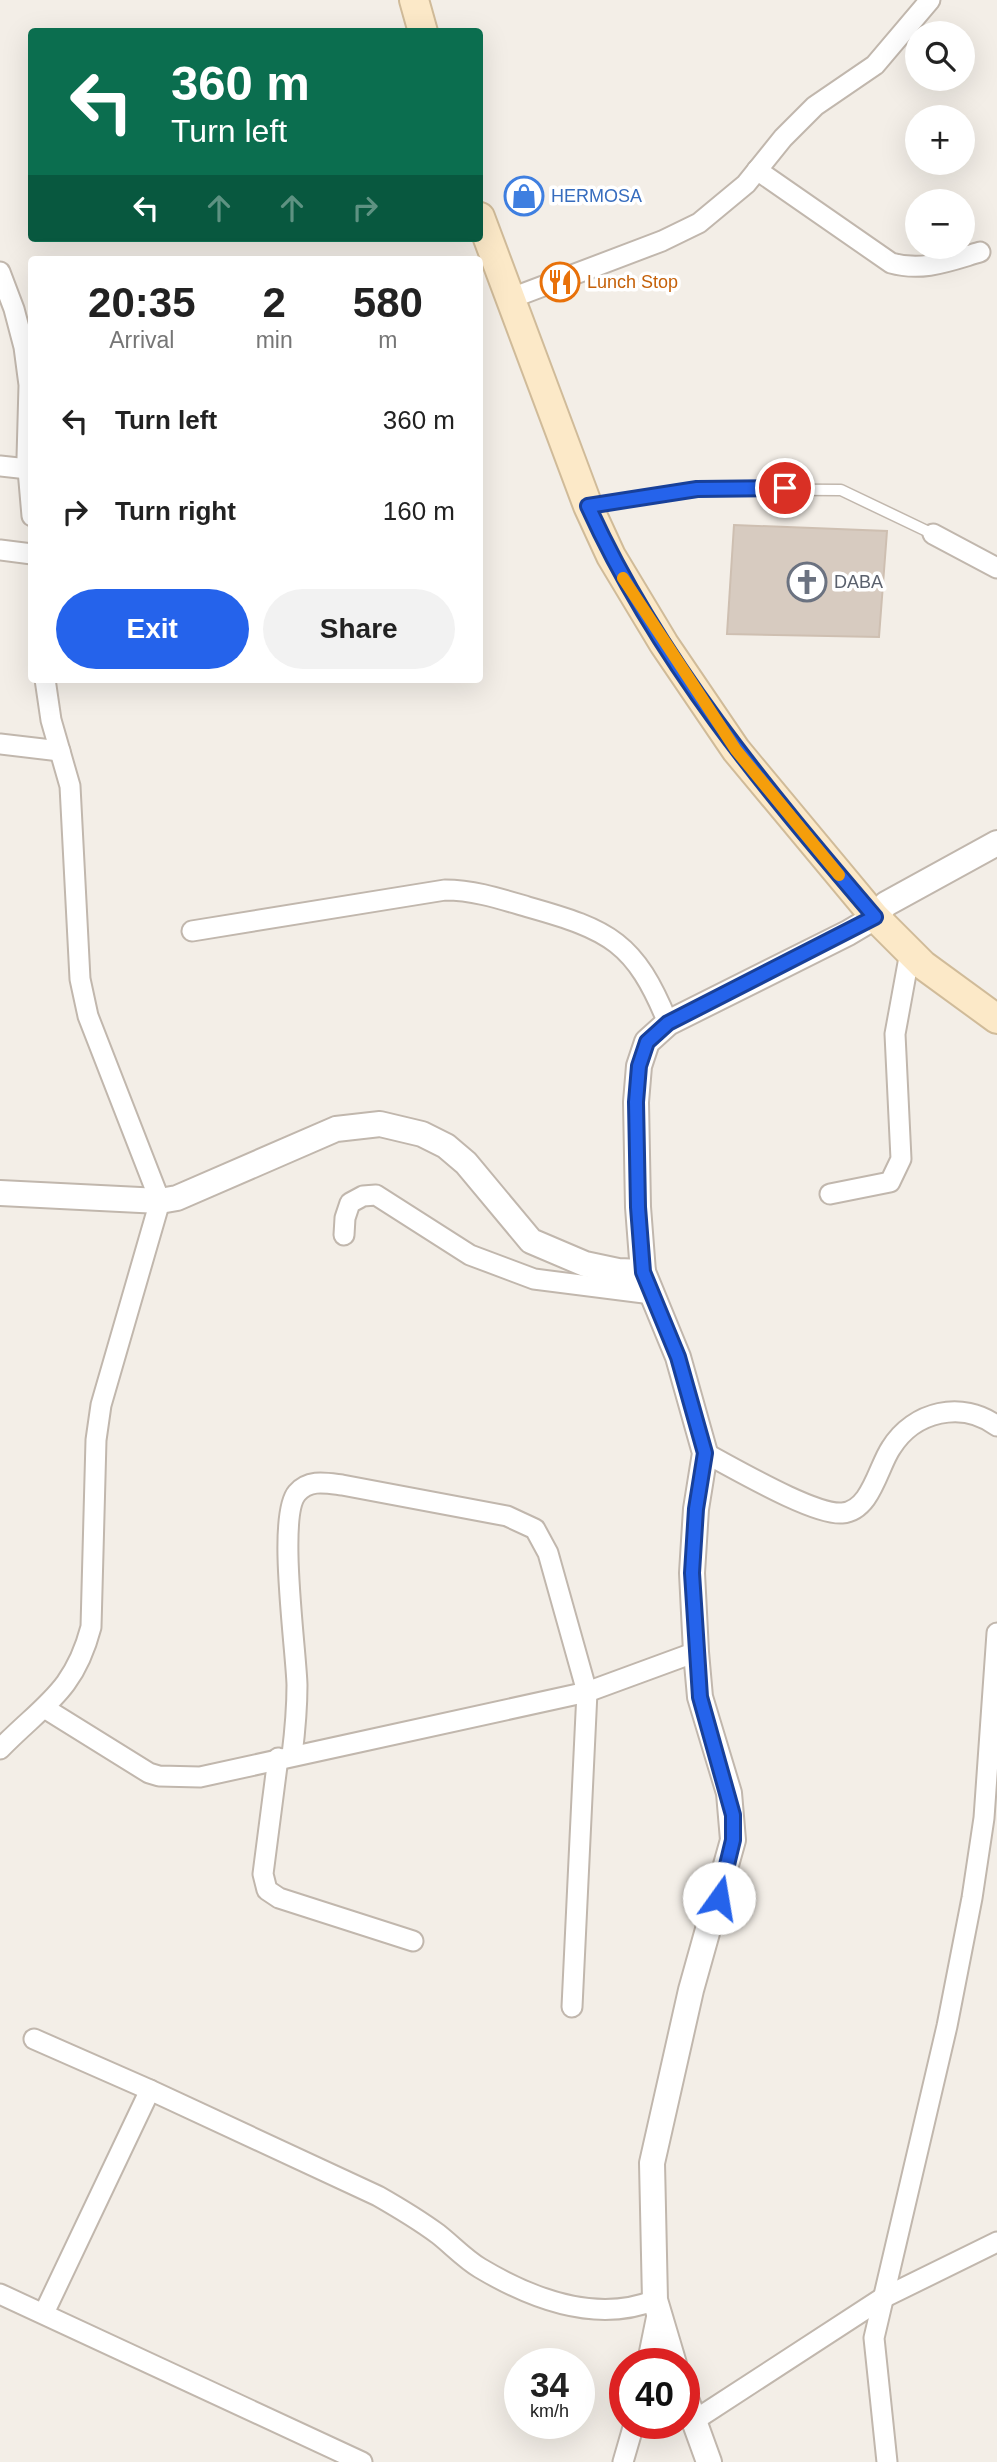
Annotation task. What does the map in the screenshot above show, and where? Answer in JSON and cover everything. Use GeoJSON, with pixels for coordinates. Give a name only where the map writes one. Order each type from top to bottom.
{"type":"FeatureCollection","features":[{"type":"Feature","properties":{"kind":"main road"},"geometry":{"type":"LineString","coordinates":[[414,0],[422,28]]}},
{"type":"Feature","properties":{"kind":"main road"},"geometry":{"type":"LineString","coordinates":[[483,225],[588,506],[636,601],[704,706],[778,803],[875,917],[952,988],[997,1019]]}},
{"type":"Feature","properties":{"kind":"street"},"geometry":{"type":"LineString","coordinates":[[509,299],[662,241],[699,223],[746,184],[783,138],[815,106],[875,65],[930,0]]}},
{"type":"Feature","properties":{"kind":"street"},"geometry":{"type":"LineString","coordinates":[[757,170],[891,263],[911,268],[932,266],[980,252]]}},
{"type":"Feature","properties":{"kind":"street"},"geometry":{"type":"LineString","coordinates":[[0,272],[15,309],[28,377]]}},
{"type":"Feature","properties":{"kind":"street"},"geometry":{"type":"LineString","coordinates":[[0,466],[28,469]]}},
{"type":"Feature","properties":{"kind":"street"},"geometry":{"type":"LineString","coordinates":[[933,534],[997,568]]}},
{"type":"Feature","properties":{"kind":"street"},"geometry":{"type":"LineString","coordinates":[[0,550],[28,554]]}},
{"type":"Feature","properties":{"kind":"street"},"geometry":{"type":"LineString","coordinates":[[0,1749],[46,1709],[70,1679],[85,1651],[91,1626],[96,1440],[101,1405],[160,1201],[88,1016],[80,979],[70,786],[51,720],[46,683]]}},
{"type":"Feature","properties":{"kind":"street"},"geometry":{"type":"LineString","coordinates":[[0,744],[60,751]]}},
{"type":"Feature","properties":{"kind":"street"},"geometry":{"type":"LineString","coordinates":[[649,2348],[656,2305],[650,2208],[652,2163],[691,1990],[733,1840],[729,1793],[700,1697],[696,1652],[692,1573],[696,1509],[705,1453],[678,1357],[648,1283],[637,1181],[636,1102],[639,1066],[647,1042],[668,1023],[875,917],[886,904],[997,843]]}},
{"type":"Feature","properties":{"kind":"street"},"geometry":{"type":"LineString","coordinates":[[191,931],[399,897],[463,890],[581,922],[604,933],[624,948],[644,971],[668,1023]]}},
{"type":"Feature","properties":{"kind":"street"},"geometry":{"type":"LineString","coordinates":[[830,1194],[890,1182],[897,1173],[901,1160],[895,1034],[910,952]]}},
{"type":"Feature","properties":{"kind":"street"},"geometry":{"type":"LineString","coordinates":[[0,1193],[160,1201],[194,1192],[336,1129],[380,1124],[422,1134],[446,1146],[466,1163],[542,1247],[648,1283]]}},
{"type":"Feature","properties":{"kind":"street"},"geometry":{"type":"LineString","coordinates":[[344,1235],[345,1218],[350,1203],[363,1196],[376,1195],[470,1255],[534,1279],[648,1283]]}},
{"type":"Feature","properties":{"kind":"street"},"geometry":{"type":"LineString","coordinates":[[705,1453],[791,1496],[827,1511],[843,1513],[855,1508],[870,1492],[890,1448],[902,1433],[918,1422],[934,1413],[965,1411],[997,1426]]}},
{"type":"Feature","properties":{"kind":"street"},"geometry":{"type":"LineString","coordinates":[[412,1941],[279,1898],[267,1890],[263,1874],[285,1756],[296,1726],[297,1685],[287,1521],[293,1500],[307,1484],[321,1482],[342,1485],[507,1516],[535,1529],[548,1553],[587,1692],[572,2007]]}},
{"type":"Feature","properties":{"kind":"street"},"geometry":{"type":"LineString","coordinates":[[887,2462],[873,2357],[880,2299],[947,2026],[972,1898],[984,1818],[997,1633]]}},
{"type":"Feature","properties":{"kind":"street"},"geometry":{"type":"LineString","coordinates":[[46,1709],[159,1776],[200,1777],[285,1756],[587,1692],[696,1652]]}},
{"type":"Feature","properties":{"kind":"street"},"geometry":{"type":"LineString","coordinates":[[34,2039],[378,2196],[410,2214],[479,2267],[535,2295],[573,2307],[612,2311],[656,2305]]}},
{"type":"Feature","properties":{"kind":"street"},"geometry":{"type":"LineString","coordinates":[[44,2314],[150,2090]]}},
{"type":"Feature","properties":{"kind":"street"},"geometry":{"type":"LineString","coordinates":[[700,2417],[880,2299],[997,2242]]}},
{"type":"Feature","properties":{"kind":"street"},"geometry":{"type":"LineString","coordinates":[[0,2294],[362,2462]]}},
{"type":"Feature","properties":{"kind":"street"},"geometry":{"type":"LineString","coordinates":[[656,2305],[669,2348]]}},
{"type":"Feature","properties":{"kind":"street"},"geometry":{"type":"LineString","coordinates":[[700,2435],[709,2462]]}},
{"type":"Feature","properties":{"kind":"street"},"geometry":{"type":"LineString","coordinates":[[623,2462],[630,2439]]}},
{"type":"Feature","properties":{"kind":"lane"},"geometry":{"type":"LineString","coordinates":[[588,506],[697,489],[841,489],[933,534]]}},
{"type":"Feature","properties":{"kind":"building","name":"DABA"},"geometry":{"type":"Polygon","coordinates":[[[734,525],[887,531],[879,637],[727,634],[734,525]]]}},
{"type":"Feature","properties":{"kind":"slow traffic"},"geometry":{"type":"LineString","coordinates":[[623,578],[704,706],[736,750],[839,875]]}},
{"type":"Feature","properties":{"kind":"place","name":"HERMOSA"},"geometry":{"type":"Point","coordinates":[524,196]}},
{"type":"Feature","properties":{"kind":"place","name":"Lunch Stop"},"geometry":{"type":"Point","coordinates":[560,282]}},
{"type":"Feature","properties":{"kind":"place","name":"DABA"},"geometry":{"type":"Point","coordinates":[807,582]}},
{"type":"Feature","properties":{"kind":"route"},"geometry":{"type":"LineString","coordinates":[[719,1898],[733,1840],[733,1815],[700,1697],[692,1573],[696,1509],[705,1453],[678,1357],[643,1272],[637,1181],[636,1102],[639,1066],[647,1042],[668,1023],[875,917],[778,803],[704,706],[636,601],[588,506],[697,489],[785,488]]}}]}
